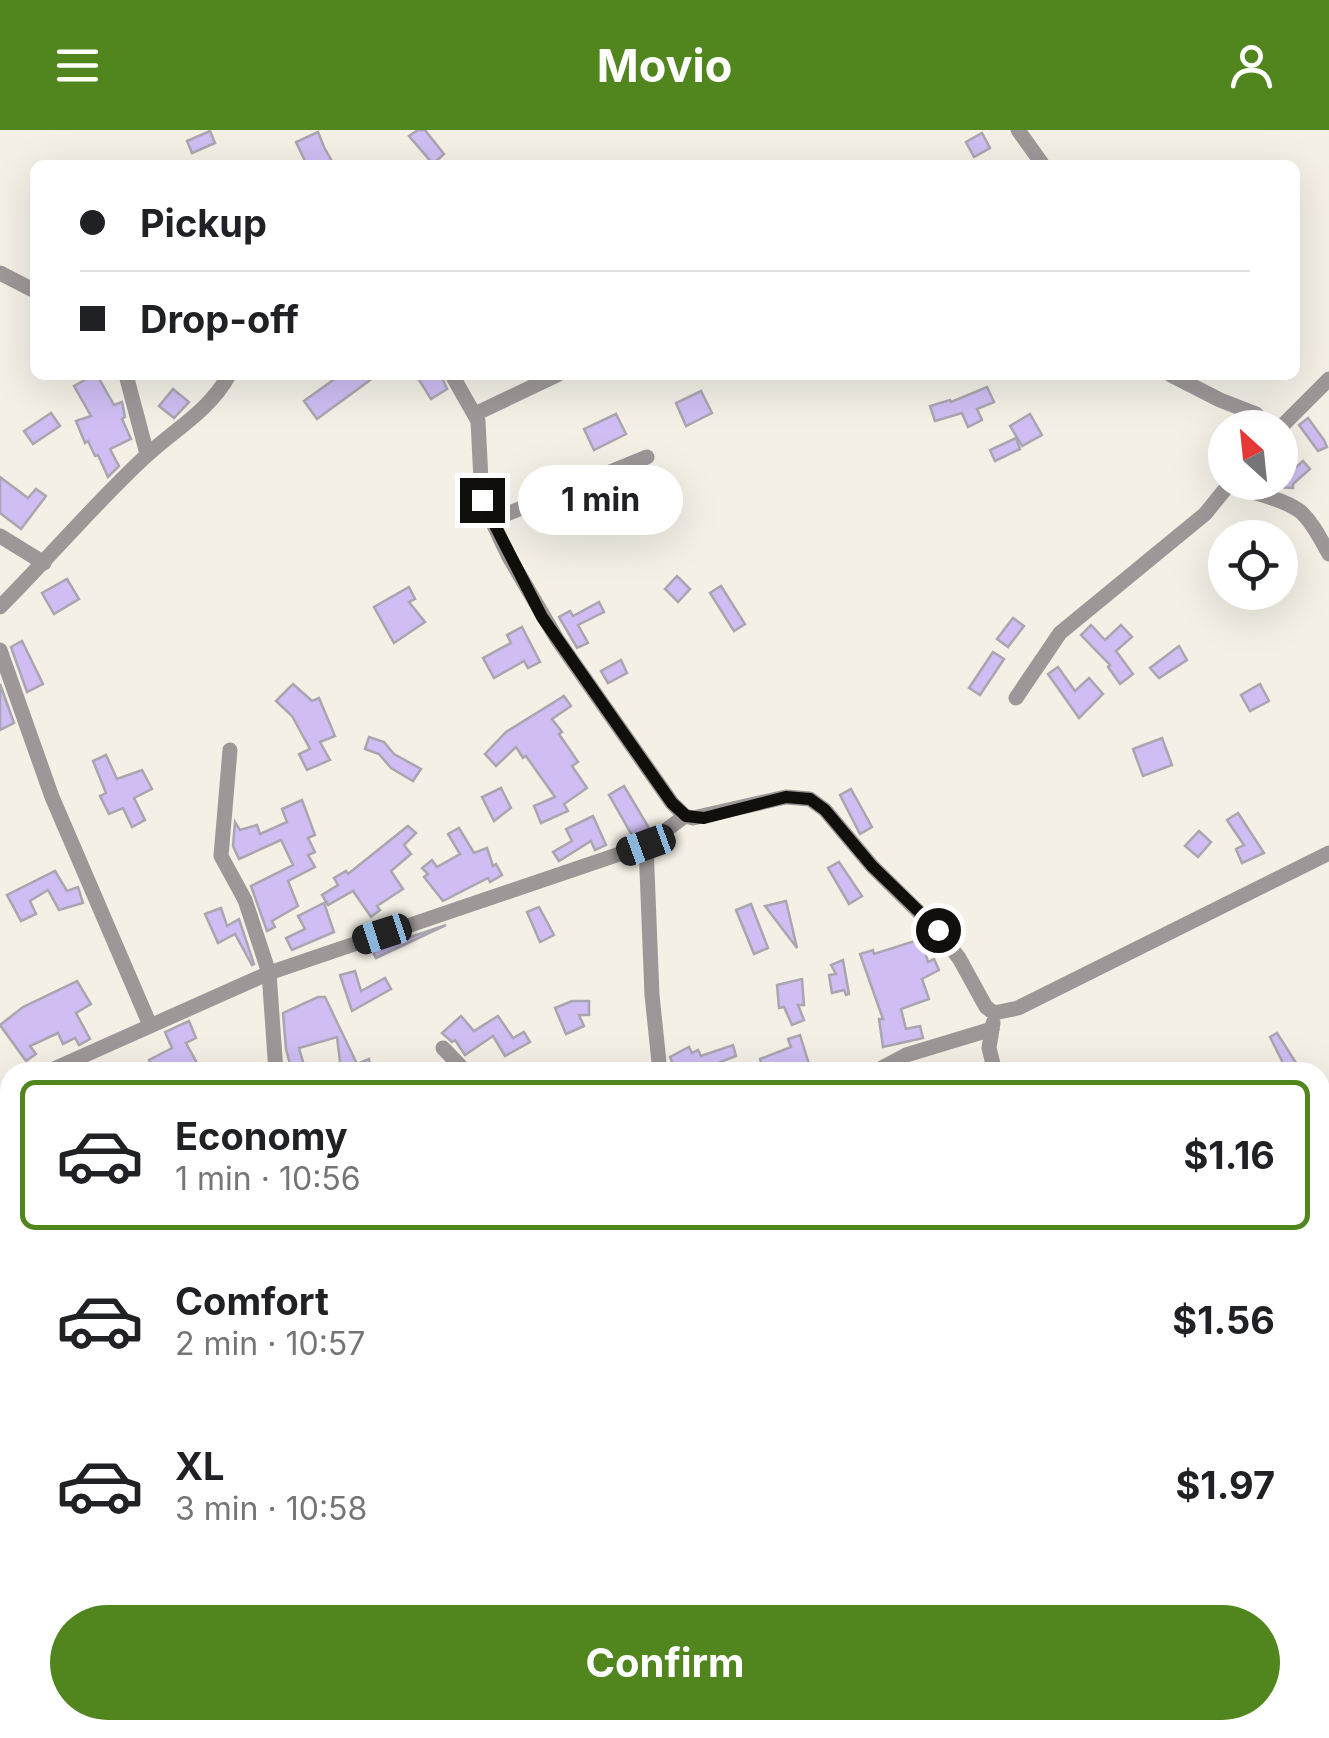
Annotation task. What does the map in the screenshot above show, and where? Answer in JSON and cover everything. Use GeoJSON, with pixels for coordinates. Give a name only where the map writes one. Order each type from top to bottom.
{"type":"FeatureCollection","features":[{"type":"Feature","properties":{"kind":"street"},"geometry":{"type":"LineString","coordinates":[[1018,130],[1034,160]]}},
{"type":"Feature","properties":{"kind":"street"},"geometry":{"type":"LineString","coordinates":[[0,273],[30,289]]}},
{"type":"Feature","properties":{"kind":"street"},"geometry":{"type":"LineString","coordinates":[[1298,410],[1329,379]]}},
{"type":"Feature","properties":{"kind":"street"},"geometry":{"type":"LineString","coordinates":[[127,380],[147,454]]}},
{"type":"Feature","properties":{"kind":"street"},"geometry":{"type":"LineString","coordinates":[[0,607],[147,454],[201,412],[226,380]]}},
{"type":"Feature","properties":{"kind":"street"},"geometry":{"type":"LineString","coordinates":[[455,380],[475,414],[482,500],[529,594],[556,639],[672,803],[686,816],[704,818],[786,797],[810,799],[825,810],[872,866],[938,930],[959,958],[993,1021],[989,1048],[992,1062]]}},
{"type":"Feature","properties":{"kind":"street"},"geometry":{"type":"LineString","coordinates":[[475,414],[546,380]]}},
{"type":"Feature","properties":{"kind":"street"},"geometry":{"type":"LineString","coordinates":[[1181,380],[1246,410]]}},
{"type":"Feature","properties":{"kind":"street"},"geometry":{"type":"LineString","coordinates":[[492,520],[647,457]]}},
{"type":"Feature","properties":{"kind":"street"},"geometry":{"type":"LineString","coordinates":[[1016,698],[1060,632],[1216,500]]}},
{"type":"Feature","properties":{"kind":"street"},"geometry":{"type":"LineString","coordinates":[[1270,500],[1304,515],[1329,554]]}},
{"type":"Feature","properties":{"kind":"street"},"geometry":{"type":"LineString","coordinates":[[0,536],[44,563]]}},
{"type":"Feature","properties":{"kind":"street"},"geometry":{"type":"LineString","coordinates":[[0,650],[52,797],[150,1025]]}},
{"type":"Feature","properties":{"kind":"street"},"geometry":{"type":"LineString","coordinates":[[230,750],[220,856],[245,900],[269,972],[275,1062]]}},
{"type":"Feature","properties":{"kind":"street"},"geometry":{"type":"LineString","coordinates":[[69,1062],[269,972],[646,845],[686,816]]}},
{"type":"Feature","properties":{"kind":"street"},"geometry":{"type":"LineString","coordinates":[[646,845],[659,1062]]}},
{"type":"Feature","properties":{"kind":"street"},"geometry":{"type":"LineString","coordinates":[[892,1062],[993,1021],[1329,853]]}},
{"type":"Feature","properties":{"kind":"street"},"geometry":{"type":"LineString","coordinates":[[443,1048],[456,1062]]}},
{"type":"Feature","properties":{"kind":"building"},"geometry":{"type":"Polygon","coordinates":[[[425,130],[444,154],[437,160],[430,160],[409,136],[425,130]]]}},
{"type":"Feature","properties":{"kind":"building"},"geometry":{"type":"Polygon","coordinates":[[[210,131],[215,143],[192,153],[187,141],[210,131]]]}},
{"type":"Feature","properties":{"kind":"building"},"geometry":{"type":"Polygon","coordinates":[[[318,132],[331,160],[305,160],[296,142],[318,132]]]}},
{"type":"Feature","properties":{"kind":"building"},"geometry":{"type":"Polygon","coordinates":[[[982,133],[990,148],[974,157],[966,142],[982,133]]]}},
{"type":"Feature","properties":{"kind":"building"},"geometry":{"type":"Polygon","coordinates":[[[85,380],[100,380],[114,405],[122,402],[122,419],[131,439],[110,449],[119,466],[108,477],[98,455],[95,456],[88,441],[85,443],[76,421],[91,416],[74,386],[85,380]]]}},
{"type":"Feature","properties":{"kind":"building"},"geometry":{"type":"Polygon","coordinates":[[[333,380],[370,380],[317,419],[304,401],[333,380]]]}},
{"type":"Feature","properties":{"kind":"building"},"geometry":{"type":"Polygon","coordinates":[[[419,380],[443,380],[447,389],[431,399],[419,380]]]}},
{"type":"Feature","properties":{"kind":"building"},"geometry":{"type":"Polygon","coordinates":[[[987,387],[994,402],[977,409],[982,420],[968,427],[962,413],[935,421],[930,406],[987,387]]]}},
{"type":"Feature","properties":{"kind":"building"},"geometry":{"type":"Polygon","coordinates":[[[173,389],[189,402],[174,418],[159,406],[173,389]]]}},
{"type":"Feature","properties":{"kind":"building"},"geometry":{"type":"Polygon","coordinates":[[[701,391],[712,413],[686,426],[676,403],[701,391]]]}},
{"type":"Feature","properties":{"kind":"building"},"geometry":{"type":"Polygon","coordinates":[[[51,413],[60,426],[33,444],[24,431],[51,413]]]}},
{"type":"Feature","properties":{"kind":"building"},"geometry":{"type":"Polygon","coordinates":[[[616,414],[626,434],[594,450],[584,429],[616,414]]]}},
{"type":"Feature","properties":{"kind":"building"},"geometry":{"type":"Polygon","coordinates":[[[1030,414],[1042,435],[1022,446],[1010,426],[1030,414]]]}},
{"type":"Feature","properties":{"kind":"building"},"geometry":{"type":"Polygon","coordinates":[[[1308,418],[1327,447],[1318,451],[1299,425],[1308,418]]]}},
{"type":"Feature","properties":{"kind":"building"},"geometry":{"type":"Polygon","coordinates":[[[1016,438],[1020,449],[995,461],[990,450],[1016,438]]]}},
{"type":"Feature","properties":{"kind":"building"},"geometry":{"type":"Polygon","coordinates":[[[1303,461],[1310,469],[1298,480],[1298,465],[1303,461]]]}},
{"type":"Feature","properties":{"kind":"building"},"geometry":{"type":"Polygon","coordinates":[[[0,477],[28,498],[36,489],[46,496],[21,529],[0,513],[0,477]]]}},
{"type":"Feature","properties":{"kind":"building"},"geometry":{"type":"Polygon","coordinates":[[[677,576],[690,589],[678,602],[665,589],[677,576]]]}},
{"type":"Feature","properties":{"kind":"building"},"geometry":{"type":"Polygon","coordinates":[[[67,579],[79,599],[54,614],[42,593],[67,579]]]}},
{"type":"Feature","properties":{"kind":"building"},"geometry":{"type":"Polygon","coordinates":[[[721,586],[745,624],[734,631],[710,593],[721,586]]]}},
{"type":"Feature","properties":{"kind":"building"},"geometry":{"type":"Polygon","coordinates":[[[409,587],[415,599],[409,602],[425,622],[394,643],[374,607],[409,587]]]}},
{"type":"Feature","properties":{"kind":"building"},"geometry":{"type":"Polygon","coordinates":[[[599,602],[604,612],[578,625],[588,643],[577,648],[559,617],[570,611],[573,616],[599,602]]]}},
{"type":"Feature","properties":{"kind":"building"},"geometry":{"type":"Polygon","coordinates":[[[1013,618],[1024,626],[1008,647],[997,639],[1013,618]]]}},
{"type":"Feature","properties":{"kind":"building"},"geometry":{"type":"Polygon","coordinates":[[[1091,625],[1105,640],[1121,625],[1132,637],[1116,651],[1133,674],[1120,684],[1110,665],[1081,635],[1091,625]]]}},
{"type":"Feature","properties":{"kind":"building"},"geometry":{"type":"Polygon","coordinates":[[[522,627],[540,662],[528,668],[524,661],[494,678],[483,658],[511,643],[507,635],[522,627]]]}},
{"type":"Feature","properties":{"kind":"building"},"geometry":{"type":"Polygon","coordinates":[[[22,641],[43,684],[27,692],[11,647],[22,641]]]}},
{"type":"Feature","properties":{"kind":"building"},"geometry":{"type":"Polygon","coordinates":[[[1179,646],[1187,660],[1159,678],[1150,668],[1179,646]]]}},
{"type":"Feature","properties":{"kind":"building"},"geometry":{"type":"Polygon","coordinates":[[[993,652],[1004,659],[980,695],[969,688],[993,652]]]}},
{"type":"Feature","properties":{"kind":"building"},"geometry":{"type":"Polygon","coordinates":[[[621,660],[627,673],[608,683],[601,671],[621,660]]]}},
{"type":"Feature","properties":{"kind":"building"},"geometry":{"type":"Polygon","coordinates":[[[1058,667],[1075,691],[1089,678],[1103,694],[1079,718],[1048,674],[1058,667]]]}},
{"type":"Feature","properties":{"kind":"building"},"geometry":{"type":"Polygon","coordinates":[[[0,684],[14,723],[0,730],[0,684]]]}},
{"type":"Feature","properties":{"kind":"building"},"geometry":{"type":"Polygon","coordinates":[[[293,684],[312,701],[319,698],[335,736],[320,742],[330,760],[307,770],[299,754],[310,749],[292,716],[276,701],[293,684]]]}},
{"type":"Feature","properties":{"kind":"building"},"geometry":{"type":"Polygon","coordinates":[[[1260,684],[1269,701],[1250,711],[1241,695],[1260,684]]]}},
{"type":"Feature","properties":{"kind":"building"},"geometry":{"type":"Polygon","coordinates":[[[564,696],[571,706],[552,719],[578,762],[572,766],[587,788],[564,804],[568,811],[541,823],[534,806],[555,797],[526,756],[523,758],[516,747],[496,766],[485,754],[506,732],[564,696]]]}},
{"type":"Feature","properties":{"kind":"building"},"geometry":{"type":"Polygon","coordinates":[[[369,737],[384,742],[394,754],[421,769],[413,781],[391,768],[379,754],[365,749],[369,737]]]}},
{"type":"Feature","properties":{"kind":"building"},"geometry":{"type":"Polygon","coordinates":[[[1162,738],[1172,765],[1143,776],[1133,749],[1162,738]]]}},
{"type":"Feature","properties":{"kind":"building"},"geometry":{"type":"Polygon","coordinates":[[[106,755],[117,779],[142,770],[152,789],[134,798],[145,820],[132,827],[123,808],[109,814],[100,796],[106,793],[93,761],[106,755]]]}},
{"type":"Feature","properties":{"kind":"building"},"geometry":{"type":"Polygon","coordinates":[[[624,786],[649,828],[633,837],[609,795],[624,786]]]}},
{"type":"Feature","properties":{"kind":"building"},"geometry":{"type":"Polygon","coordinates":[[[501,788],[511,808],[494,821],[482,797],[501,788]]]}},
{"type":"Feature","properties":{"kind":"building"},"geometry":{"type":"Polygon","coordinates":[[[851,789],[872,827],[860,834],[840,795],[851,789]]]}},
{"type":"Feature","properties":{"kind":"building"},"geometry":{"type":"Polygon","coordinates":[[[302,800],[315,835],[308,838],[315,852],[308,855],[315,867],[288,881],[298,906],[272,921],[275,927],[267,931],[251,886],[293,865],[281,840],[239,859],[233,846],[235,822],[240,830],[257,825],[260,834],[287,822],[282,809],[302,800]]]}},
{"type":"Feature","properties":{"kind":"building"},"geometry":{"type":"Polygon","coordinates":[[[1238,813],[1264,853],[1242,863],[1236,849],[1244,845],[1227,820],[1238,813]]]}},
{"type":"Feature","properties":{"kind":"building"},"geometry":{"type":"Polygon","coordinates":[[[593,816],[606,845],[595,850],[591,841],[559,861],[553,852],[572,841],[566,829],[593,816]]]}},
{"type":"Feature","properties":{"kind":"building"},"geometry":{"type":"Polygon","coordinates":[[[408,826],[416,833],[404,845],[411,854],[391,871],[403,889],[377,906],[380,910],[371,917],[353,891],[328,905],[322,895],[338,885],[334,878],[346,871],[348,874],[408,826]]]}},
{"type":"Feature","properties":{"kind":"building"},"geometry":{"type":"Polygon","coordinates":[[[459,828],[474,853],[487,848],[493,866],[496,864],[502,875],[443,901],[424,877],[428,874],[422,868],[432,860],[437,867],[460,854],[448,834],[459,828]]]}},
{"type":"Feature","properties":{"kind":"building"},"geometry":{"type":"Polygon","coordinates":[[[1199,831],[1211,842],[1198,857],[1185,846],[1199,831]]]}},
{"type":"Feature","properties":{"kind":"building"},"geometry":{"type":"Polygon","coordinates":[[[839,862],[862,896],[849,904],[828,868],[839,862]]]}},
{"type":"Feature","properties":{"kind":"building"},"geometry":{"type":"Polygon","coordinates":[[[55,871],[67,891],[78,887],[83,903],[59,910],[48,890],[30,901],[36,914],[21,921],[7,895],[55,871]]]}},
{"type":"Feature","properties":{"kind":"building"},"geometry":{"type":"Polygon","coordinates":[[[786,901],[797,948],[765,906],[786,901]]]}},
{"type":"Feature","properties":{"kind":"building"},"geometry":{"type":"Polygon","coordinates":[[[324,903],[334,932],[292,950],[286,938],[305,929],[298,916],[324,903]]]}},
{"type":"Feature","properties":{"kind":"building"},"geometry":{"type":"Polygon","coordinates":[[[751,904],[768,948],[754,954],[736,910],[751,904]]]}},
{"type":"Feature","properties":{"kind":"building"},"geometry":{"type":"Polygon","coordinates":[[[539,907],[554,935],[540,942],[527,912],[539,907]]]}},
{"type":"Feature","properties":{"kind":"building"},"geometry":{"type":"Polygon","coordinates":[[[221,908],[227,926],[239,919],[254,964],[235,934],[218,943],[205,914],[221,908]]]}},
{"type":"Feature","properties":{"kind":"building"},"geometry":{"type":"Polygon","coordinates":[[[446,925],[376,958],[372,950],[446,925]]]}},
{"type":"Feature","properties":{"kind":"building"},"geometry":{"type":"Polygon","coordinates":[[[921,939],[928,962],[934,959],[939,970],[922,979],[929,999],[901,1009],[906,1029],[920,1026],[923,1038],[883,1047],[879,1019],[883,1019],[860,954],[873,950],[874,954],[921,939]]]}},
{"type":"Feature","properties":{"kind":"building"},"geometry":{"type":"Polygon","coordinates":[[[843,960],[849,994],[846,995],[844,990],[832,993],[829,975],[836,974],[831,965],[843,960]]]}},
{"type":"Feature","properties":{"kind":"building"},"geometry":{"type":"Polygon","coordinates":[[[355,971],[361,991],[385,978],[391,989],[352,1011],[340,975],[355,971]]]}},
{"type":"Feature","properties":{"kind":"building"},"geometry":{"type":"Polygon","coordinates":[[[802,979],[804,1005],[798,1005],[804,1020],[792,1025],[784,1007],[779,1008],[777,985],[802,979]]]}},
{"type":"Feature","properties":{"kind":"building"},"geometry":{"type":"Polygon","coordinates":[[[77,981],[91,1004],[76,1013],[90,1039],[79,1045],[75,1038],[63,1044],[58,1033],[30,1046],[36,1054],[26,1061],[0,1025],[23,1007],[77,981]]]}},
{"type":"Feature","properties":{"kind":"building"},"geometry":{"type":"Polygon","coordinates":[[[325,997],[356,1062],[340,1062],[337,1037],[299,1048],[303,1062],[289,1062],[283,1013],[325,997]]]}},
{"type":"Feature","properties":{"kind":"building"},"geometry":{"type":"Polygon","coordinates":[[[572,1001],[589,1001],[589,1015],[579,1015],[584,1026],[566,1034],[555,1008],[572,1001]]]}},
{"type":"Feature","properties":{"kind":"building"},"geometry":{"type":"Polygon","coordinates":[[[461,1016],[474,1031],[498,1016],[513,1038],[524,1032],[530,1042],[505,1056],[493,1036],[465,1055],[455,1040],[452,1042],[442,1033],[461,1016]]]}},
{"type":"Feature","properties":{"kind":"building"},"geometry":{"type":"Polygon","coordinates":[[[189,1021],[196,1038],[186,1043],[196,1062],[150,1062],[172,1048],[165,1032],[189,1021]]]}},
{"type":"Feature","properties":{"kind":"building"},"geometry":{"type":"Polygon","coordinates":[[[1277,1033],[1295,1062],[1282,1062],[1270,1037],[1277,1033]]]}},
{"type":"Feature","properties":{"kind":"building"},"geometry":{"type":"Polygon","coordinates":[[[800,1035],[808,1062],[761,1062],[760,1059],[791,1047],[788,1039],[800,1035]]]}},
{"type":"Feature","properties":{"kind":"building"},"geometry":{"type":"Polygon","coordinates":[[[733,1045],[736,1056],[721,1062],[672,1062],[670,1057],[689,1047],[701,1056],[733,1045]]]}},
{"type":"Feature","properties":{"kind":"route"},"geometry":{"type":"LineString","coordinates":[[482,500],[556,639],[672,803],[686,816],[704,818],[786,797],[810,799],[825,810],[872,866],[938,930]]}}]}
